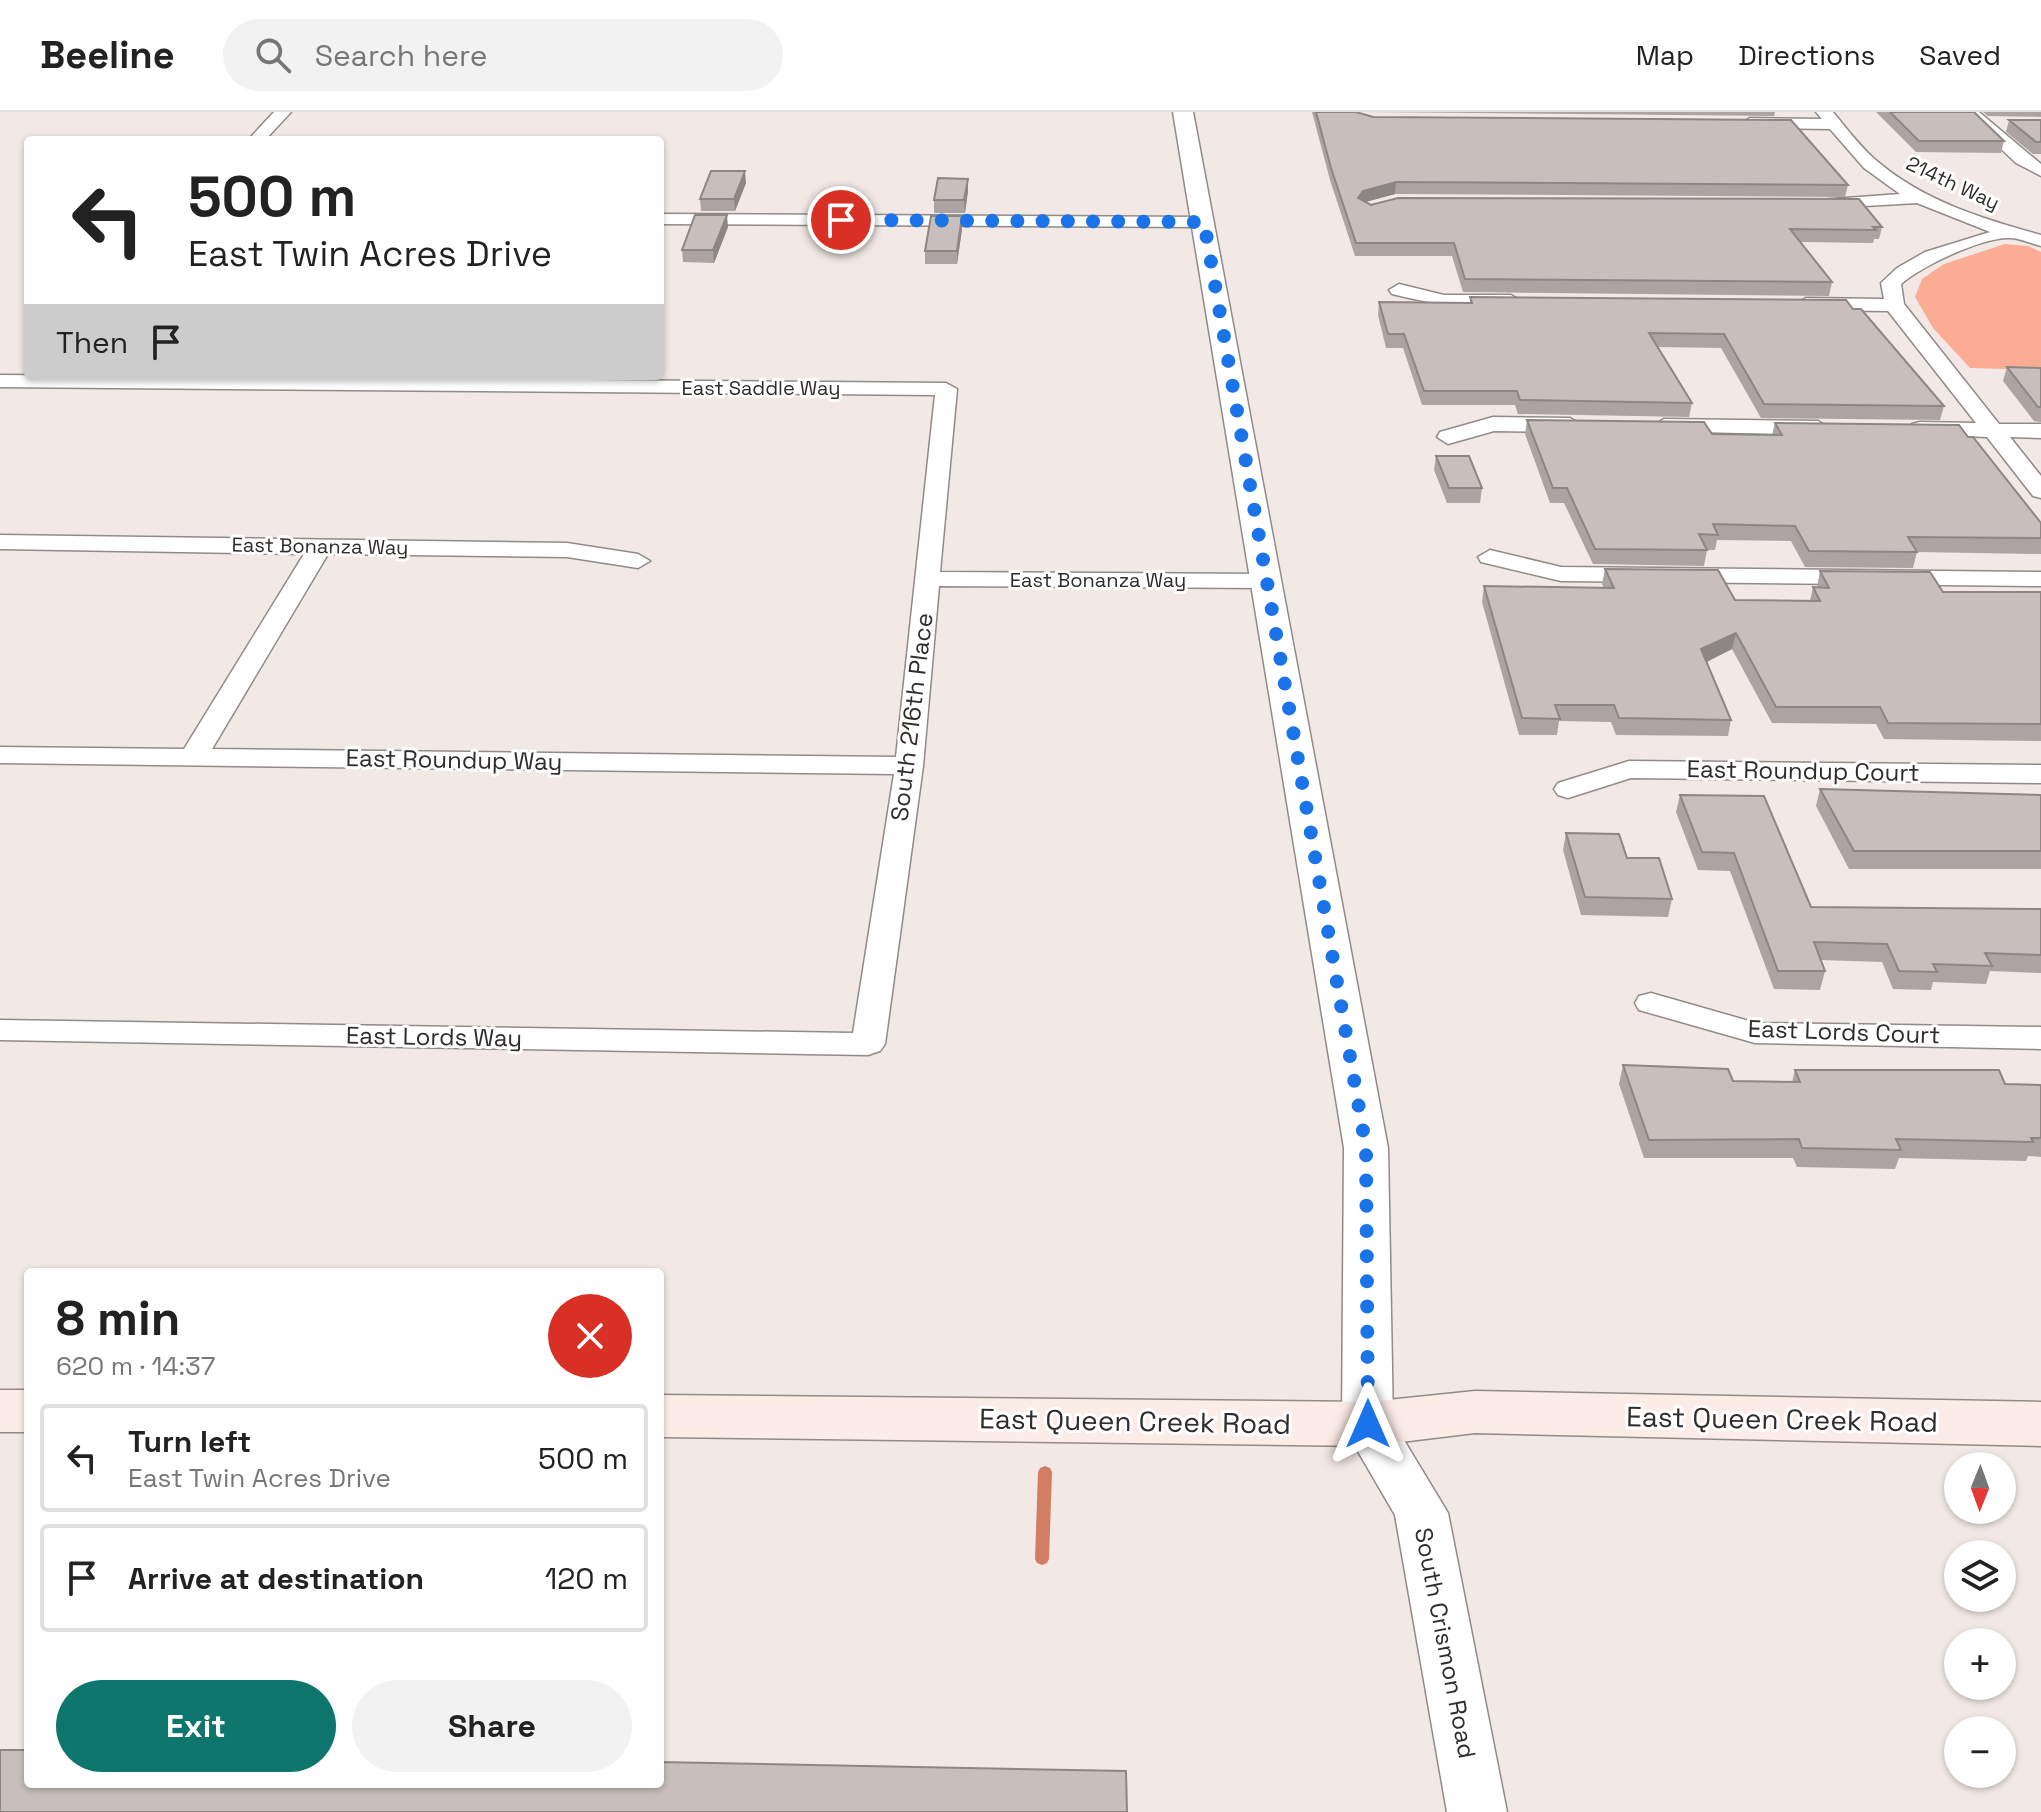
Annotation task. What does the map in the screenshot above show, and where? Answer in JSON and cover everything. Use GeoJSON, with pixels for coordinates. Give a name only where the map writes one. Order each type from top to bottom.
{"type":"FeatureCollection","features":[{"type":"Feature","properties":{"kind":"main road"},"geometry":{"type":"LineString","coordinates":[[0,1411],[24,1411]]}},
{"type":"Feature","properties":{"kind":"main road","name":"East Queen Creek Road"},"geometry":{"type":"LineString","coordinates":[[664,1416],[1368,1424],[1475,1412],[2041,1424]]}},
{"type":"Feature","properties":{"kind":"street"},"geometry":{"type":"LineString","coordinates":[[260,136],[283,112]]}},
{"type":"Feature","properties":{"kind":"street"},"geometry":{"type":"LineString","coordinates":[[1183,112],[1366,1148],[1368,1424]]}},
{"type":"Feature","properties":{"kind":"street"},"geometry":{"type":"LineString","coordinates":[[1739,123],[1829,118]]}},
{"type":"Feature","properties":{"kind":"street","name":"214th Way"},"geometry":{"type":"LineString","coordinates":[[1829,118],[1871,164],[1924,197],[2010,232],[2041,241]]}},
{"type":"Feature","properties":{"kind":"street"},"geometry":{"type":"LineString","coordinates":[[1977,118],[2012,124]]}},
{"type":"Feature","properties":{"kind":"street"},"geometry":{"type":"LineString","coordinates":[[1977,118],[2022,159],[2041,171]]}},
{"type":"Feature","properties":{"kind":"street"},"geometry":{"type":"LineString","coordinates":[[1798,205],[1845,205],[1924,197]]}},
{"type":"Feature","properties":{"kind":"street"},"geometry":{"type":"LineString","coordinates":[[664,219],[1204,222]]}},
{"type":"Feature","properties":{"kind":"street"},"geometry":{"type":"LineString","coordinates":[[2010,232],[1941,252],[1907,267],[1891,283],[1894,305],[2041,491]]}},
{"type":"Feature","properties":{"kind":"street"},"geometry":{"type":"LineString","coordinates":[[1399,290],[1444,301],[1537,302]]}},
{"type":"Feature","properties":{"kind":"street"},"geometry":{"type":"LineString","coordinates":[[1786,304],[1894,305]]}},
{"type":"Feature","properties":{"kind":"street","name":"East Saddle Way"},"geometry":{"type":"LineString","coordinates":[[0,381],[946,389]]}},
{"type":"Feature","properties":{"kind":"street","name":"South 216th Place"},"geometry":{"type":"LineString","coordinates":[[868,1044],[909,766],[946,389]]}},
{"type":"Feature","properties":{"kind":"street"},"geometry":{"type":"LineString","coordinates":[[1448,437],[1493,424],[1587,425]]}},
{"type":"Feature","properties":{"kind":"street"},"geometry":{"type":"LineString","coordinates":[[1649,426],[1837,428]]}},
{"type":"Feature","properties":{"kind":"street"},"geometry":{"type":"LineString","coordinates":[[1899,429],[2041,431]]}},
{"type":"Feature","properties":{"kind":"street","name":"East Bonanza Way"},"geometry":{"type":"LineString","coordinates":[[0,542],[567,550],[638,561]]}},
{"type":"Feature","properties":{"kind":"street"},"geometry":{"type":"LineString","coordinates":[[193,757],[321,546]]}},
{"type":"Feature","properties":{"kind":"street"},"geometry":{"type":"LineString","coordinates":[[1490,557],[1561,574],[2041,579]]}},
{"type":"Feature","properties":{"kind":"street","name":"East Bonanza Way"},"geometry":{"type":"LineString","coordinates":[[928,571],[1266,572]]}},
{"type":"Feature","properties":{"kind":"street","name":"East Roundup Way"},"geometry":{"type":"LineString","coordinates":[[0,755],[909,766]]}},
{"type":"Feature","properties":{"kind":"street","name":"East Roundup Court"},"geometry":{"type":"LineString","coordinates":[[1568,789],[1629,769],[2041,774]]}},
{"type":"Feature","properties":{"kind":"street","name":"East Lords Court"},"geometry":{"type":"LineString","coordinates":[[1651,1003],[1755,1033],[2041,1038]]}},
{"type":"Feature","properties":{"kind":"street","name":"East Lords Way"},"geometry":{"type":"LineString","coordinates":[[0,1030],[868,1044]]}},
{"type":"Feature","properties":{"kind":"street","name":"South Crismon Road"},"geometry":{"type":"LineString","coordinates":[[1368,1424],[1421,1513],[1477,1812]]}},
{"type":"Feature","properties":{"kind":"shaded area"},"geometry":{"type":"Polygon","coordinates":[[[2005,244],[2028,246],[2041,252],[2041,370],[1970,368],[1933,328],[1915,297],[1922,279],[1944,264],[2005,244]]]}},
{"type":"Feature","properties":{"kind":"building"},"geometry":{"type":"Polygon","coordinates":[[[1316,112],[1356,112],[1373,117],[1791,120],[1848,185],[1396,182],[1363,191],[1358,198],[1371,205],[1398,198],[1859,199],[1882,227],[1873,227],[1876,230],[1790,229],[1832,282],[1465,279],[1454,243],[1356,243],[1316,112]]]}},
{"type":"Feature","properties":{"kind":"building"},"geometry":{"type":"Polygon","coordinates":[[[1890,112],[1974,112],[2004,141],[1919,141],[1890,112]]]}},
{"type":"Feature","properties":{"kind":"building"},"geometry":{"type":"Polygon","coordinates":[[[2009,120],[2041,120],[2041,142],[2036,142],[2009,120]]]}},
{"type":"Feature","properties":{"kind":"building"},"geometry":{"type":"Polygon","coordinates":[[[711,171],[745,171],[734,199],[700,199],[711,171]]]}},
{"type":"Feature","properties":{"kind":"building"},"geometry":{"type":"Polygon","coordinates":[[[938,178],[968,179],[964,200],[934,200],[938,178]]]}},
{"type":"Feature","properties":{"kind":"building"},"geometry":{"type":"Polygon","coordinates":[[[695,215],[727,215],[713,250],[682,250],[695,215]]]}},
{"type":"Feature","properties":{"kind":"building"},"geometry":{"type":"Polygon","coordinates":[[[931,216],[962,216],[957,251],[925,251],[931,216]]]}},
{"type":"Feature","properties":{"kind":"building"},"geometry":{"type":"Polygon","coordinates":[[[1470,297],[1846,300],[1853,309],[1861,309],[1944,406],[1764,404],[1724,334],[1649,333],[1692,403],[1520,400],[1517,391],[1424,391],[1404,334],[1388,334],[1379,302],[1472,303],[1470,297]]]}},
{"type":"Feature","properties":{"kind":"building"},"geometry":{"type":"Polygon","coordinates":[[[2007,367],[2041,368],[2041,407],[2038,407],[2007,367]]]}},
{"type":"Feature","properties":{"kind":"building"},"geometry":{"type":"Polygon","coordinates":[[[1527,420],[1704,422],[1712,434],[1782,435],[1775,423],[1959,425],[1968,437],[1973,437],[2041,523],[2041,538],[1908,537],[1917,552],[1809,551],[1795,526],[1713,524],[1718,535],[1699,534],[1707,550],[1595,549],[1567,488],[1553,488],[1527,420]]]}},
{"type":"Feature","properties":{"kind":"building"},"geometry":{"type":"Polygon","coordinates":[[[1436,456],[1469,456],[1482,488],[1449,488],[1436,456]]]}},
{"type":"Feature","properties":{"kind":"building"},"geometry":{"type":"Polygon","coordinates":[[[1605,569],[1718,570],[1735,600],[1820,601],[1813,587],[1829,588],[1820,571],[1930,572],[1943,592],[2041,592],[2041,724],[1888,723],[1880,707],[1776,707],[1736,633],[1701,649],[1731,720],[1619,718],[1614,705],[1555,705],[1560,719],[1522,718],[1484,586],[1614,588],[1605,569]]]}},
{"type":"Feature","properties":{"kind":"building"},"geometry":{"type":"Polygon","coordinates":[[[1820,789],[2041,795],[2041,851],[1854,851],[1820,789]]]}},
{"type":"Feature","properties":{"kind":"building"},"geometry":{"type":"Polygon","coordinates":[[[1680,795],[1764,796],[1811,907],[2041,909],[2041,955],[1985,953],[1992,966],[1933,964],[1937,972],[1899,971],[1887,944],[1814,942],[1825,971],[1778,971],[1734,853],[1702,852],[1680,795]]]}},
{"type":"Feature","properties":{"kind":"building"},"geometry":{"type":"Polygon","coordinates":[[[1566,833],[1619,834],[1627,858],[1659,858],[1672,899],[1585,897],[1566,833]]]}},
{"type":"Feature","properties":{"kind":"building"},"geometry":{"type":"Polygon","coordinates":[[[1623,1065],[1728,1069],[1733,1081],[1800,1082],[1795,1070],[1999,1070],[2005,1084],[2041,1085],[2041,1138],[2031,1138],[2033,1142],[1896,1139],[1901,1150],[1802,1148],[1799,1139],[1649,1140],[1623,1065]]]}},
{"type":"Feature","properties":{"kind":"building"},"geometry":{"type":"Polygon","coordinates":[[[0,1750],[24,1750],[24,1788],[664,1788],[664,1762],[1126,1771],[1127,1812],[0,1812],[0,1750]]]}},
{"type":"Feature","properties":{"kind":"waterway"},"geometry":{"type":"LineString","coordinates":[[1042,1559],[1045,1472]]}},
{"type":"Feature","properties":{"kind":"route"},"geometry":{"type":"LineString","coordinates":[[841,220],[1204,222],[1366,1148],[1368,1424]]}}]}
